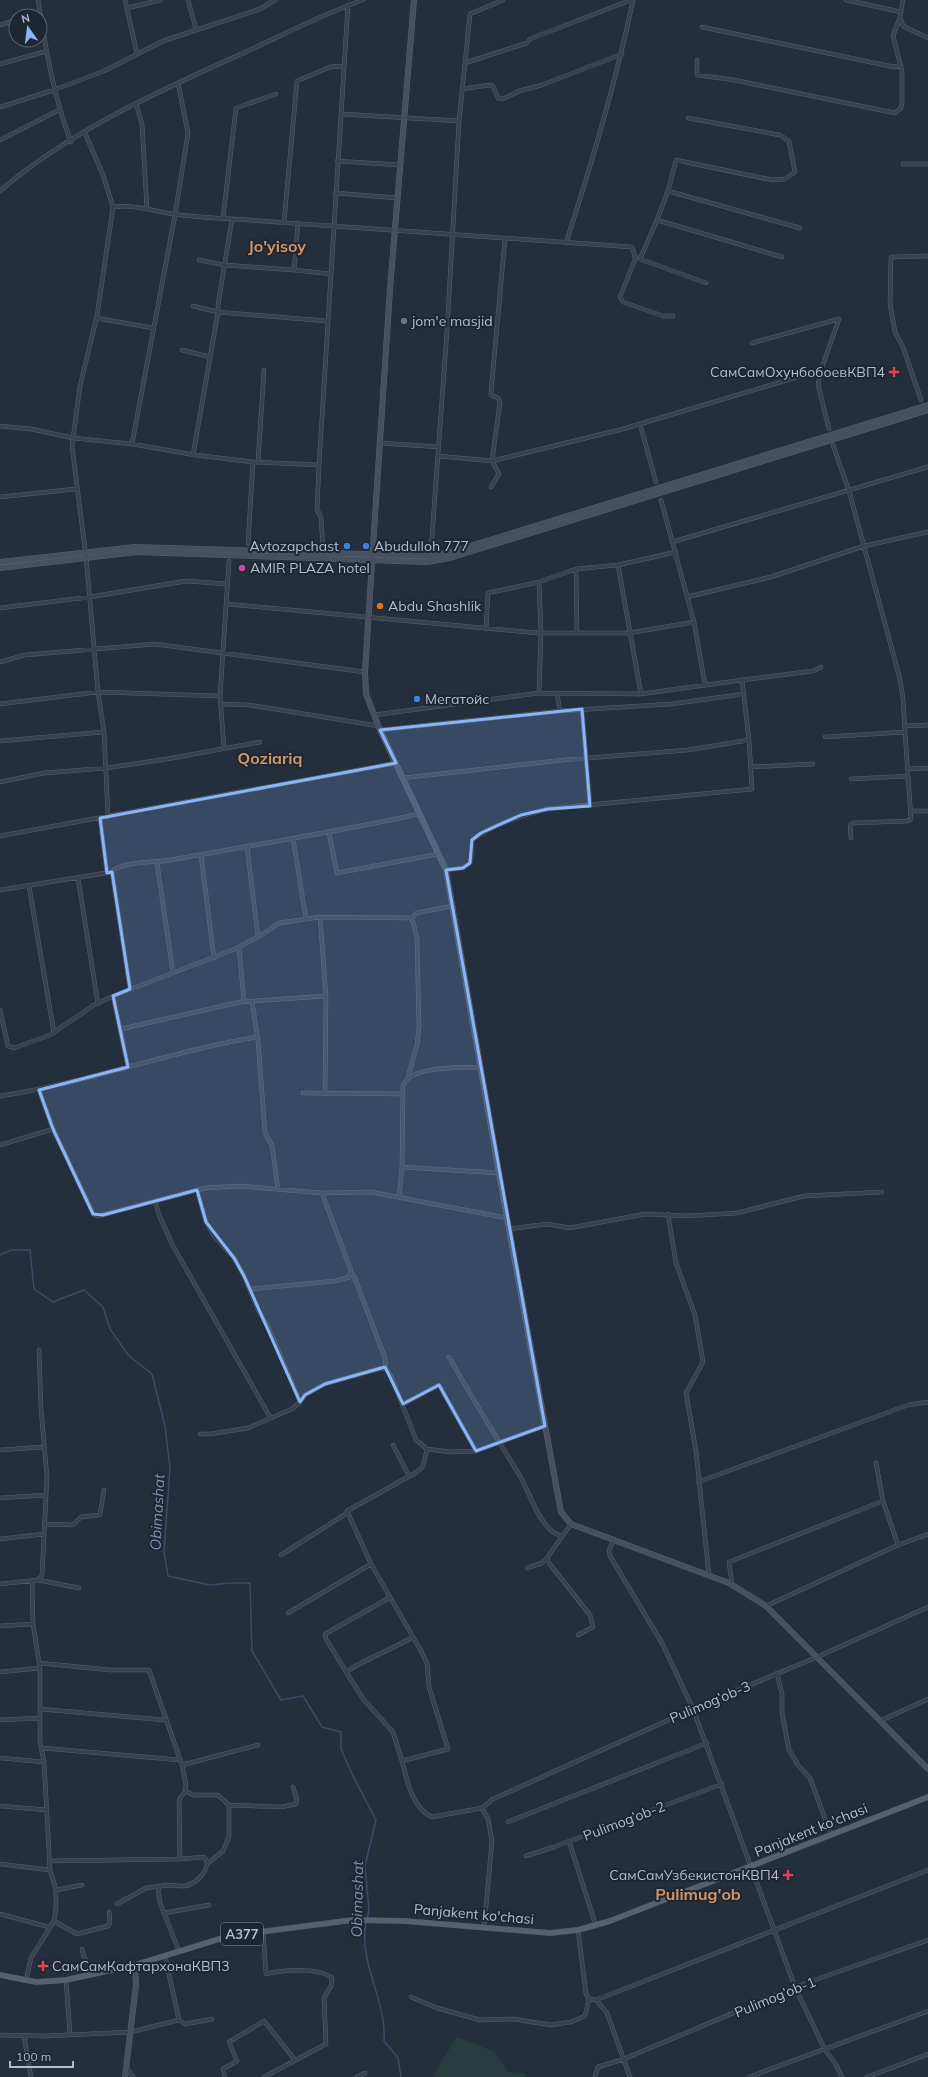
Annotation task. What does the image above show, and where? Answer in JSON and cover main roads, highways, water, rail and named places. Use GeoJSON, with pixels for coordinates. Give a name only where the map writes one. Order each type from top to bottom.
{"type":"FeatureCollection","features":[{"type":"Feature","properties":{"kind":"main road"},"geometry":{"type":"LineString","coordinates":[[414,0],[395,230],[372,558],[365,672],[366,694],[379,728],[446,870],[507,1218],[561,1512],[571,1524],[732,1584],[766,1606],[928,1769]]}},
{"type":"Feature","properties":{"kind":"main road"},"geometry":{"type":"LineString","coordinates":[[372,558],[430,556],[451,552],[928,405]]}},
{"type":"Feature","properties":{"kind":"main road"},"geometry":{"type":"LineString","coordinates":[[0,562],[137,552],[372,558],[427,562],[450,558],[928,410]]}},
{"type":"Feature","properties":{"kind":"main road"},"geometry":{"type":"LineString","coordinates":[[0,568],[86,555]]}},
{"type":"Feature","properties":{"kind":"main road","name":"Panjakent ko'chasi"},"geometry":{"type":"LineString","coordinates":[[0,1975],[45,1982],[66,1980],[96,1975],[135,1965],[229,1936],[353,1920],[384,1920],[544,1932],[578,1930],[596,1926],[928,1797]]}},
{"type":"Feature","properties":{"kind":"main road"},"geometry":{"type":"LineString","coordinates":[[124,2077],[136,1985],[135,1965]]}},
{"type":"Feature","properties":{"kind":"waterway","name":"Obimashat"},"geometry":{"type":"LineString","coordinates":[[0,1255],[11,1250],[30,1250],[34,1289],[53,1302],[84,1290],[103,1307],[110,1329],[129,1356],[152,1374],[165,1426],[170,1468],[164,1552],[168,1576],[210,1585],[250,1583],[252,1651],[281,1700],[303,1696],[322,1727],[341,1732],[341,1749],[376,1820],[365,1866],[369,1910],[367,1919]]}},
{"type":"Feature","properties":{"kind":"waterway","name":"Obimashat"},"geometry":{"type":"LineString","coordinates":[[366,1923],[366,1952],[378,1996],[384,2026],[384,2041],[398,2058],[401,2077]]}},
{"type":"Feature","properties":{"kind":"place","name":"jom'e masjid"},"geometry":{"type":"Point","coordinates":[404,321]}},
{"type":"Feature","properties":{"kind":"place","name":"СамСамОхунбобоевКВП4"},"geometry":{"type":"Point","coordinates":[894,372]}},
{"type":"Feature","properties":{"kind":"place","name":"Avtozapchast"},"geometry":{"type":"Point","coordinates":[347,546]}},
{"type":"Feature","properties":{"kind":"place","name":"Abudulloh 777"},"geometry":{"type":"Point","coordinates":[366,546]}},
{"type":"Feature","properties":{"kind":"place","name":"AMIR PLAZA hotel"},"geometry":{"type":"Point","coordinates":[242,568]}},
{"type":"Feature","properties":{"kind":"place","name":"Abdu Shashlik"},"geometry":{"type":"Point","coordinates":[380,606]}},
{"type":"Feature","properties":{"kind":"place","name":"Мегатойс"},"geometry":{"type":"Point","coordinates":[417,699]}},
{"type":"Feature","properties":{"kind":"place","name":"СамСамУзбекистонКВП4"},"geometry":{"type":"Point","coordinates":[788,1875]}},
{"type":"Feature","properties":{"kind":"place","name":"СамСамКафтархонаКВП3"},"geometry":{"type":"Point","coordinates":[43,1966]}},
{"type":"Feature","properties":{"kind":"district","name":"Jo'yisoy"},"geometry":{"type":"Point","coordinates":[277,246]}},
{"type":"Feature","properties":{"kind":"district","name":"Qoziariq"},"geometry":{"type":"Point","coordinates":[270,758]}},
{"type":"Feature","properties":{"kind":"district","name":"Pulimug'ob"},"geometry":{"type":"Point","coordinates":[698,1894]}}]}
